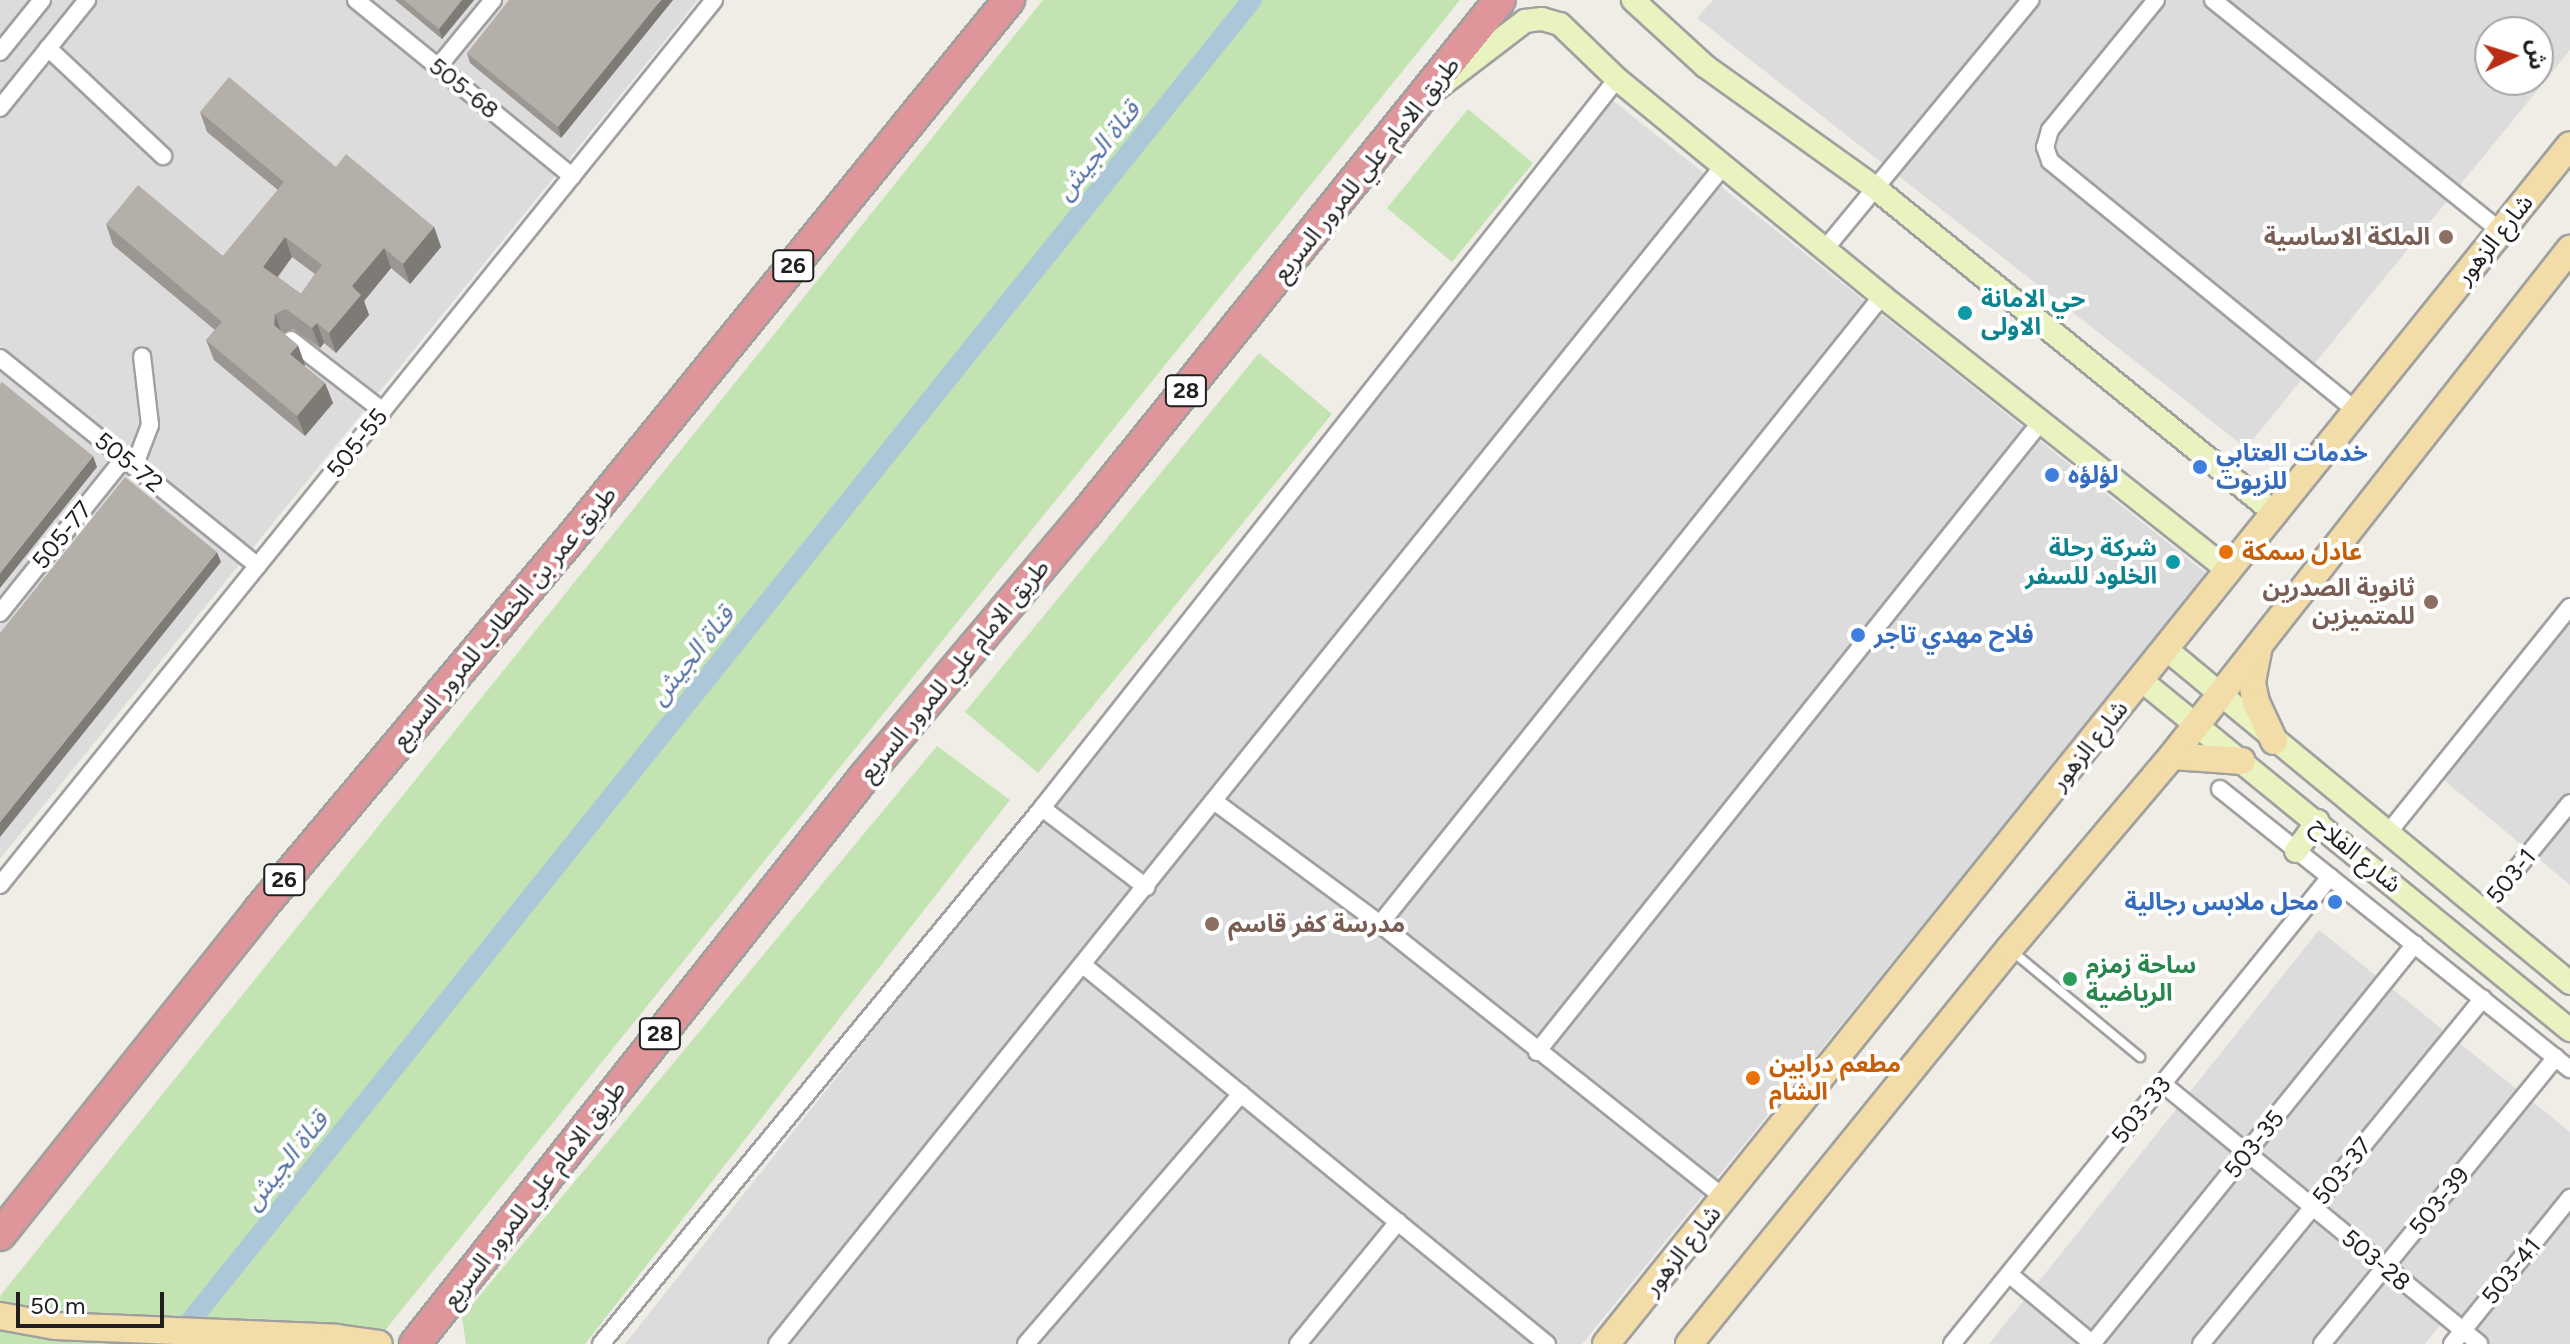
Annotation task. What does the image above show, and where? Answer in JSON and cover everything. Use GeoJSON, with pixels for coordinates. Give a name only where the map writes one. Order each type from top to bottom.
{"type":"FeatureCollection","features":[{"type":"Feature","properties":{"kind":"highway","name":"طريق عمر بن الخطاب للمرور السريع"},"geometry":{"type":"LineString","coordinates":[[0,1235],[259,910],[577,531],[1009,0]]}},
{"type":"Feature","properties":{"kind":"highway","name":"طريق الامام علي للمرور السريع"},"geometry":{"type":"LineString","coordinates":[[415,1344],[865,776],[1085,515],[1425,97],[1500,0]]}},
{"type":"Feature","properties":{"kind":"main road","name":"شارع الزهور"},"geometry":{"type":"LineString","coordinates":[[1606,1344],[2570,145]]}},
{"type":"Feature","properties":{"kind":"main road"},"geometry":{"type":"LineString","coordinates":[[1689,1344],[2009,949],[2172,756],[2570,249]]}},
{"type":"Feature","properties":{"kind":"main road"},"geometry":{"type":"LineString","coordinates":[[2261,640],[2253,661],[2252,683],[2256,702],[2274,741]]}},
{"type":"Feature","properties":{"kind":"main road"},"geometry":{"type":"LineString","coordinates":[[2172,756],[2242,761]]}},
{"type":"Feature","properties":{"kind":"main road"},"geometry":{"type":"LineString","coordinates":[[0,1316],[55,1326],[337,1338],[379,1344]]}},
{"type":"Feature","properties":{"kind":"street"},"geometry":{"type":"LineString","coordinates":[[0,52],[42,0]]}},
{"type":"Feature","properties":{"kind":"street"},"geometry":{"type":"LineString","coordinates":[[0,108],[87,0]]}},
{"type":"Feature","properties":{"kind":"street","name":"505-68"},"geometry":{"type":"LineString","coordinates":[[356,0],[572,176]]}},
{"type":"Feature","properties":{"kind":"street"},"geometry":{"type":"LineString","coordinates":[[438,67],[493,0]]}},
{"type":"Feature","properties":{"kind":"street","name":"505-55"},"geometry":{"type":"LineString","coordinates":[[0,885],[714,0]]}},
{"type":"Feature","properties":{"kind":"street"},"geometry":{"type":"LineString","coordinates":[[1633,0],[1705,66],[1874,187],[2276,514]]}},
{"type":"Feature","properties":{"kind":"street"},"geometry":{"type":"LineString","coordinates":[[1825,249],[2030,0]]}},
{"type":"Feature","properties":{"kind":"street"},"geometry":{"type":"LineString","coordinates":[[2156,0],[2050,130],[2045,147],[2050,161],[2358,412]]}},
{"type":"Feature","properties":{"kind":"street"},"geometry":{"type":"LineString","coordinates":[[2213,0],[2500,231]]}},
{"type":"Feature","properties":{"kind":"street"},"geometry":{"type":"LineString","coordinates":[[1425,97],[1525,21],[1542,19],[1560,24],[1617,79],[1882,296],[2039,424],[2229,571]]}},
{"type":"Feature","properties":{"kind":"street"},"geometry":{"type":"LineString","coordinates":[[48,48],[163,156]]}},
{"type":"Feature","properties":{"kind":"street"},"geometry":{"type":"LineString","coordinates":[[601,1344],[1042,808],[1617,79]]}},
{"type":"Feature","properties":{"kind":"street"},"geometry":{"type":"LineString","coordinates":[[777,1344],[1724,165]]}},
{"type":"Feature","properties":{"kind":"street"},"geometry":{"type":"LineString","coordinates":[[1380,924],[1882,296]]}},
{"type":"Feature","properties":{"kind":"street"},"geometry":{"type":"LineString","coordinates":[[291,340],[383,411]]}},
{"type":"Feature","properties":{"kind":"street","name":"505-77"},"geometry":{"type":"LineString","coordinates":[[0,613],[129,462],[150,425],[142,356]]}},
{"type":"Feature","properties":{"kind":"street","name":"505-72"},"geometry":{"type":"LineString","coordinates":[[1,362],[258,566]]}},
{"type":"Feature","properties":{"kind":"street"},"geometry":{"type":"LineString","coordinates":[[1537,1052],[2039,424]]}},
{"type":"Feature","properties":{"kind":"street"},"geometry":{"type":"LineString","coordinates":[[2388,833],[2570,607]]}},
{"type":"Feature","properties":{"kind":"street","name":"شارع الفلاح"},"geometry":{"type":"LineString","coordinates":[[2166,649],[2217,695],[2570,983]]}},
{"type":"Feature","properties":{"kind":"street","name":"شارع الفلاح"},"geometry":{"type":"LineString","coordinates":[[2141,680],[2318,821],[2570,1030]]}},
{"type":"Feature","properties":{"kind":"street"},"geometry":{"type":"LineString","coordinates":[[2220,789],[2570,1069]]}},
{"type":"Feature","properties":{"kind":"street"},"geometry":{"type":"LineString","coordinates":[[1214,801],[1380,924],[1724,1198]]}},
{"type":"Feature","properties":{"kind":"street","name":"503-1"},"geometry":{"type":"LineString","coordinates":[[2482,911],[2570,803]]}},
{"type":"Feature","properties":{"kind":"street"},"geometry":{"type":"LineString","coordinates":[[1042,808],[1146,887]]}},
{"type":"Feature","properties":{"kind":"street"},"geometry":{"type":"LineString","coordinates":[[2296,851],[2318,821]]}},
{"type":"Feature","properties":{"kind":"street","name":"503-33"},"geometry":{"type":"LineString","coordinates":[[1952,1344],[2330,877]]}},
{"type":"Feature","properties":{"kind":"street","name":"503-35"},"geometry":{"type":"LineString","coordinates":[[2092,1344],[2415,944]]}},
{"type":"Feature","properties":{"kind":"street"},"geometry":{"type":"LineString","coordinates":[[1083,965],[1547,1344]]}},
{"type":"Feature","properties":{"kind":"street","name":"503-37"},"geometry":{"type":"LineString","coordinates":[[2201,1344],[2483,998]]}},
{"type":"Feature","properties":{"kind":"street","name":"503-39"},"geometry":{"type":"LineString","coordinates":[[2322,1344],[2556,1057]]}},
{"type":"Feature","properties":{"kind":"street","name":"503-28"},"geometry":{"type":"LineString","coordinates":[[2163,1084],[2385,1267],[2458,1337],[2479,1344]]}},
{"type":"Feature","properties":{"kind":"street"},"geometry":{"type":"LineString","coordinates":[[1026,1344],[1241,1094]]}},
{"type":"Feature","properties":{"kind":"street","name":"503-41"},"geometry":{"type":"LineString","coordinates":[[2458,1337],[2570,1198]]}},
{"type":"Feature","properties":{"kind":"street"},"geometry":{"type":"LineString","coordinates":[[1298,1344],[1398,1222]]}},
{"type":"Feature","properties":{"kind":"street"},"geometry":{"type":"LineString","coordinates":[[2009,1274],[2092,1344]]}},
{"type":"Feature","properties":{"kind":"lane"},"geometry":{"type":"LineString","coordinates":[[2009,949],[2140,1057]]}},
{"type":"Feature","properties":{"kind":"shaded area"},"geometry":{"type":"Polygon","coordinates":[[[0,0],[698,0],[0,859],[0,0]]]}},
{"type":"Feature","properties":{"kind":"shaded area"},"geometry":{"type":"Polygon","coordinates":[[[1713,0],[2570,0],[2570,50],[2554,70],[2554,16],[2474,16],[2474,96],[2533,96],[2246,448],[1697,18],[1713,0]]]}},
{"type":"Feature","properties":{"kind":"shaded area"},"geometry":{"type":"Polygon","coordinates":[[[1611,99],[2207,574],[1582,1344],[625,1344],[1611,99]]]}},
{"type":"Feature","properties":{"kind":"shaded area"},"geometry":{"type":"Polygon","coordinates":[[[2570,616],[2570,885],[2439,776],[2570,616]]]}},
{"type":"Feature","properties":{"kind":"shaded area"},"geometry":{"type":"Polygon","coordinates":[[[2319,930],[2570,1132],[2570,1344],[2487,1344],[2449,1314],[2425,1344],[1989,1344],[2319,930]]]}},
{"type":"Feature","properties":{"kind":"green space"},"geometry":{"type":"Polygon","coordinates":[[[1043,0],[1460,0],[374,1344],[0,1344],[0,1296],[1043,0]]]}},
{"type":"Feature","properties":{"kind":"green space"},"geometry":{"type":"Polygon","coordinates":[[[1468,109],[1533,163],[1452,262],[1387,208],[1468,109]]]}},
{"type":"Feature","properties":{"kind":"green space"},"geometry":{"type":"Polygon","coordinates":[[[1259,353],[1332,414],[1038,773],[965,712],[1259,353]]]}},
{"type":"Feature","properties":{"kind":"green space"},"geometry":{"type":"Polygon","coordinates":[[[937,746],[1010,800],[585,1344],[466,1344],[462,1317],[937,746]]]}},
{"type":"Feature","properties":{"kind":"building"},"geometry":{"type":"Polygon","coordinates":[[[404,0],[462,0],[439,29],[404,0]]]}},
{"type":"Feature","properties":{"kind":"building"},"geometry":{"type":"Polygon","coordinates":[[[509,0],[661,0],[558,127],[467,53],[509,0]]]}},
{"type":"Feature","properties":{"kind":"building"},"geometry":{"type":"Polygon","coordinates":[[[229,77],[336,167],[346,154],[434,227],[403,264],[384,248],[352,286],[361,295],[329,333],[317,323],[312,328],[286,309],[275,314],[274,325],[298,345],[290,354],[325,383],[297,416],[206,340],[222,322],[106,224],[138,185],[223,256],[284,182],[200,112],[229,77]],[[285,237],[263,267],[301,294],[322,265],[285,237]]]}},
{"type":"Feature","properties":{"kind":"building"},"geometry":{"type":"Polygon","coordinates":[[[2,382],[93,456],[0,573],[0,384],[2,382]]]}},
{"type":"Feature","properties":{"kind":"building"},"geometry":{"type":"Polygon","coordinates":[[[125,477],[217,552],[0,822],[0,633],[125,477]]]}},
{"type":"Feature","properties":{"kind":"waterway","name":"قناة الجيش"},"geometry":{"type":"LineString","coordinates":[[172,1344],[1252,0]]}},
{"type":"Feature","properties":{"kind":"place","name":"الملكة الاساسية"},"geometry":{"type":"Point","coordinates":[2446,237]}},
{"type":"Feature","properties":{"kind":"place","name":"حي الامانة الاولى"},"geometry":{"type":"Point","coordinates":[1965,313]}},
{"type":"Feature","properties":{"kind":"place","name":"خدمات العتابي للزيوت"},"geometry":{"type":"Point","coordinates":[2200,467]}},
{"type":"Feature","properties":{"kind":"place","name":"لؤلؤه"},"geometry":{"type":"Point","coordinates":[2052,475]}},
{"type":"Feature","properties":{"kind":"place","name":"عادل سمكة"},"geometry":{"type":"Point","coordinates":[2226,552]}},
{"type":"Feature","properties":{"kind":"place","name":"شركة رحلة الخلود للسفر"},"geometry":{"type":"Point","coordinates":[2173,562]}},
{"type":"Feature","properties":{"kind":"place","name":"ثانوية الصدرين للمتميزين"},"geometry":{"type":"Point","coordinates":[2431,602]}},
{"type":"Feature","properties":{"kind":"place","name":"فلاح مهدي تاجر"},"geometry":{"type":"Point","coordinates":[1858,635]}},
{"type":"Feature","properties":{"kind":"place","name":"محل ملابس رجالية"},"geometry":{"type":"Point","coordinates":[2335,902]}},
{"type":"Feature","properties":{"kind":"place","name":"مدرسة كفر قاسم"},"geometry":{"type":"Point","coordinates":[1212,924]}},
{"type":"Feature","properties":{"kind":"place","name":"ساحة زمزم الرياضية"},"geometry":{"type":"Point","coordinates":[2070,979]}},
{"type":"Feature","properties":{"kind":"place","name":"مطعم درابين الشام"},"geometry":{"type":"Point","coordinates":[1753,1078]}}]}
